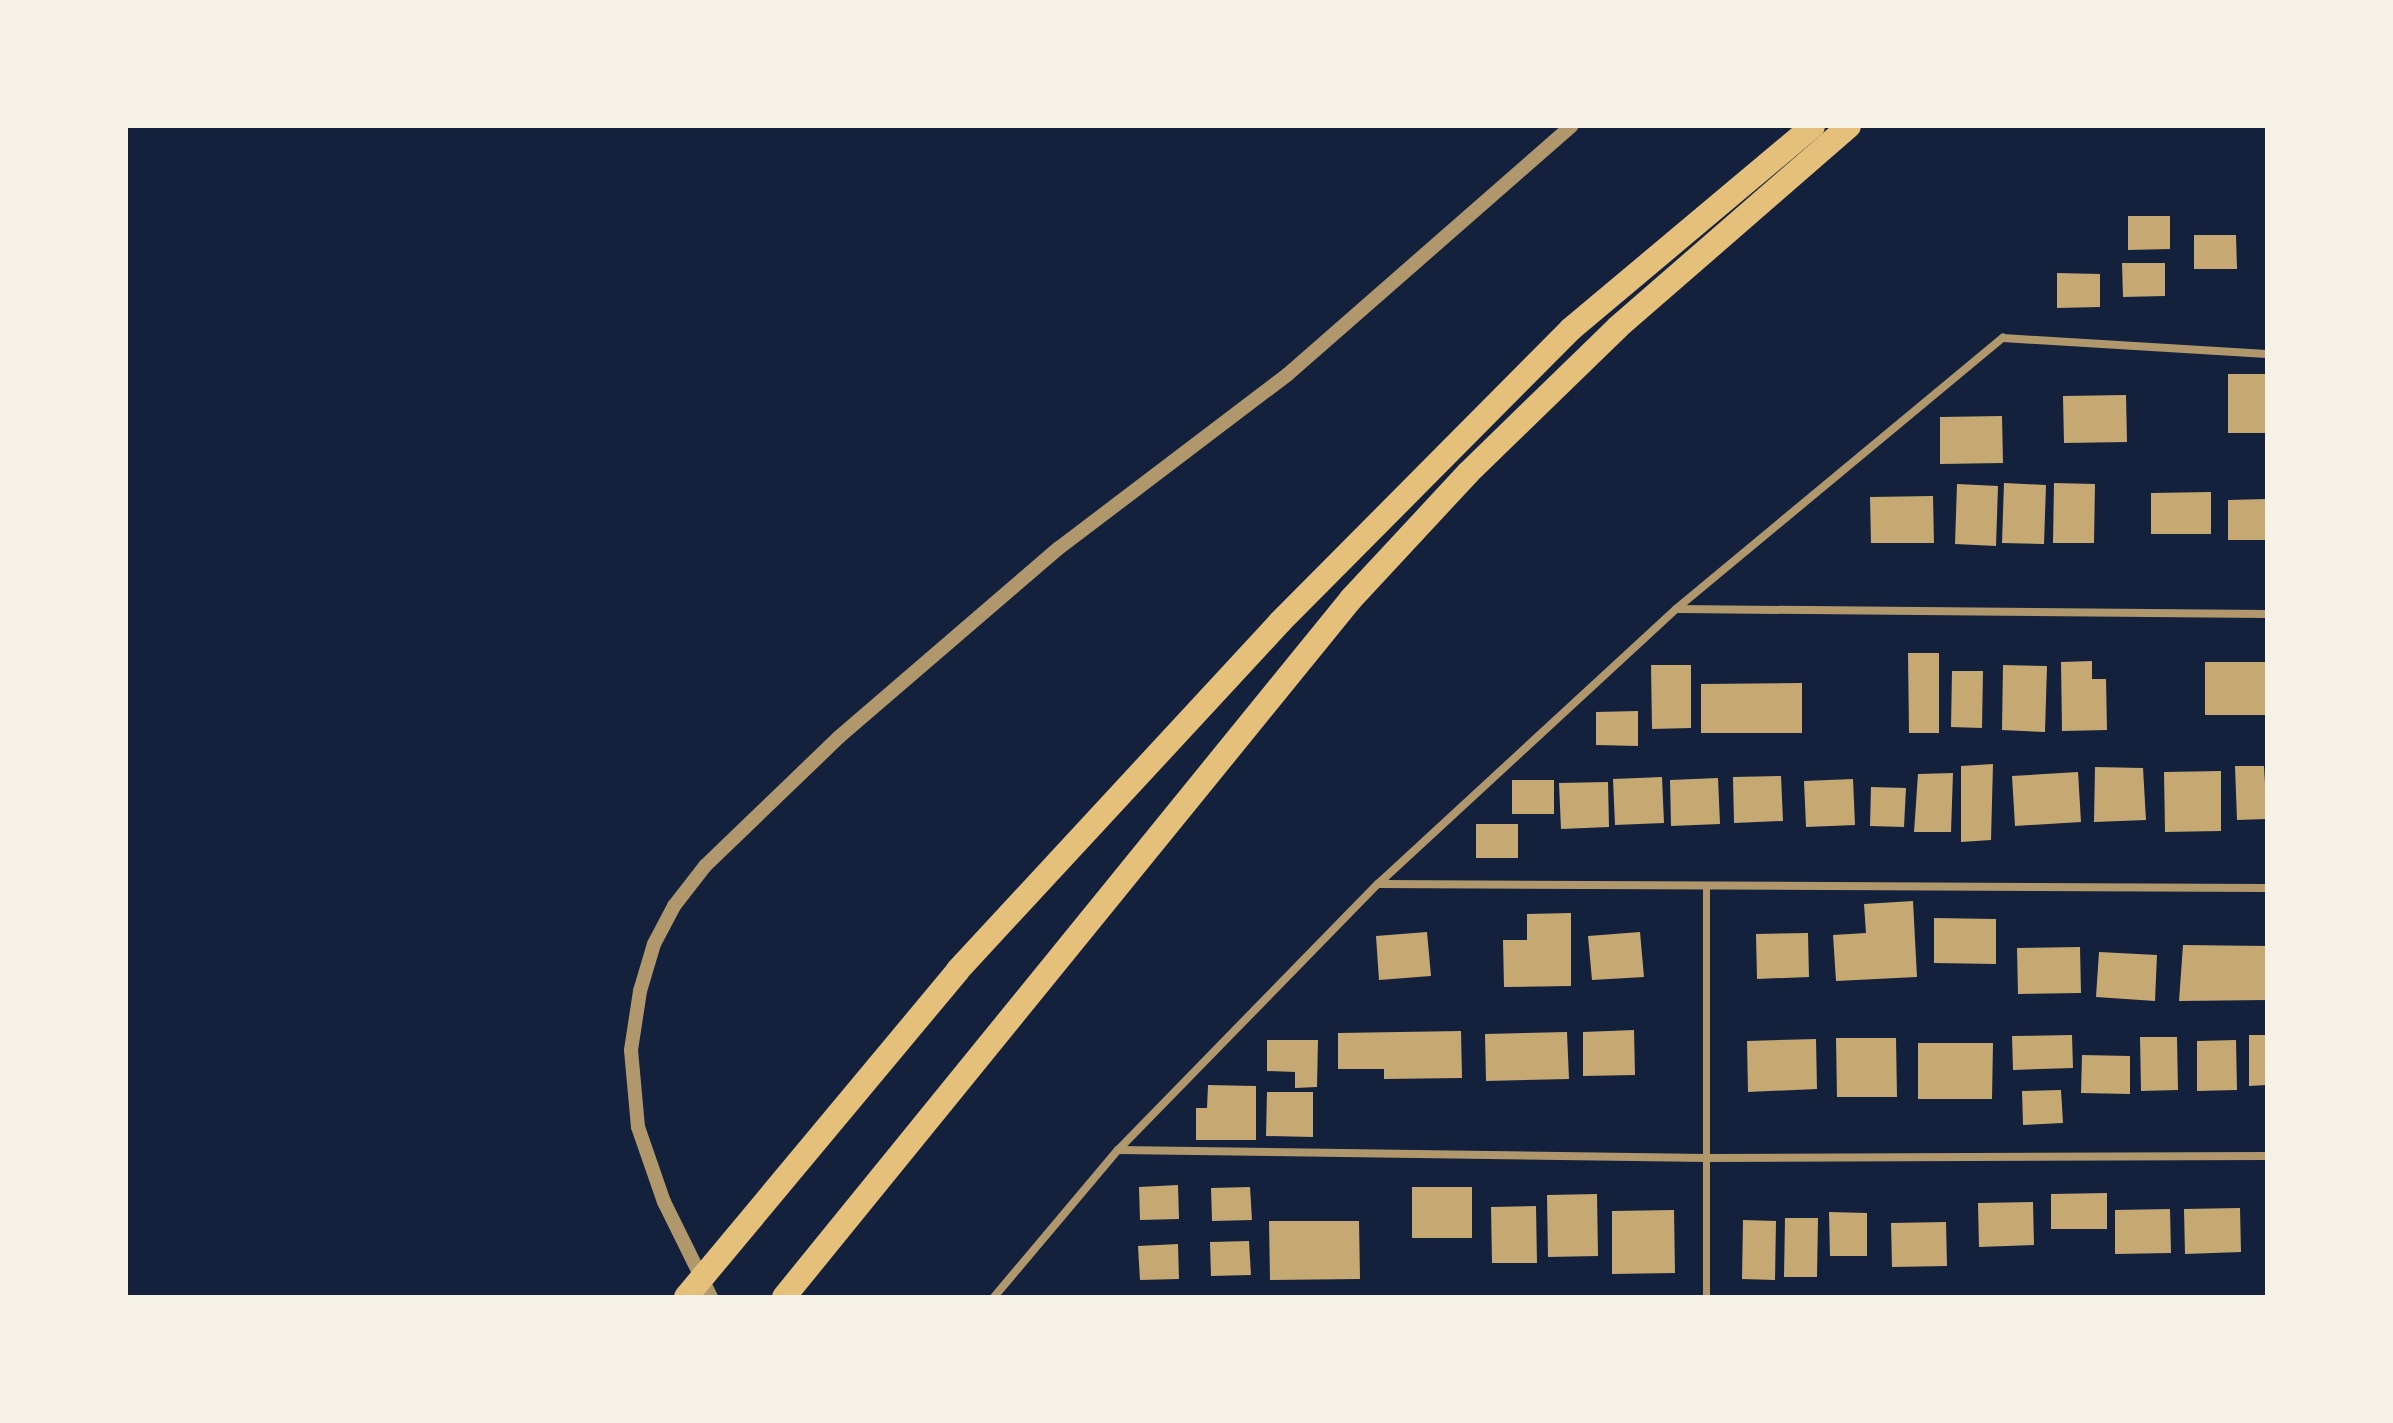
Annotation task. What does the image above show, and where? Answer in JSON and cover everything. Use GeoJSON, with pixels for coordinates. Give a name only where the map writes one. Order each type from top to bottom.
{"type":"FeatureCollection","features":[{"type":"Feature","properties":{"kind":"highway"},"geometry":{"type":"LineString","coordinates":[[686,1297],[958,970],[1270,633],[1571,329],[1813,126]]}},
{"type":"Feature","properties":{"kind":"highway"},"geometry":{"type":"LineString","coordinates":[[784,1297],[1351,599],[1468,473],[1618,327],[1849,126]]}},
{"type":"Feature","properties":{"kind":"street"},"geometry":{"type":"LineString","coordinates":[[711,1297],[664,1202],[638,1127],[631,1050],[640,991],[654,944],[705,866],[839,737],[1059,548],[1287,375],[1571,126]]}},
{"type":"Feature","properties":{"kind":"street"},"geometry":{"type":"LineString","coordinates":[[994,1297],[1118,1150],[1378,884],[1676,609],[2003,338],[2267,354]]}},
{"type":"Feature","properties":{"kind":"street"},"geometry":{"type":"LineString","coordinates":[[1676,609],[2267,614]]}},
{"type":"Feature","properties":{"kind":"street"},"geometry":{"type":"LineString","coordinates":[[1378,884],[2267,888]]}},
{"type":"Feature","properties":{"kind":"street"},"geometry":{"type":"LineString","coordinates":[[1706,885],[1706,1297]]}},
{"type":"Feature","properties":{"kind":"street"},"geometry":{"type":"LineString","coordinates":[[1118,1150],[1706,1158],[2267,1156]]}},
{"type":"Feature","properties":{"kind":"building"},"geometry":{"type":"Polygon","coordinates":[[[2128,216],[2170,216],[2170,249],[2128,250],[2128,216]]]}},
{"type":"Feature","properties":{"kind":"building"},"geometry":{"type":"Polygon","coordinates":[[[2194,235],[2236,235],[2237,269],[2194,269],[2194,235]]]}},
{"type":"Feature","properties":{"kind":"building"},"geometry":{"type":"Polygon","coordinates":[[[2122,263],[2165,263],[2165,296],[2123,297],[2122,263]]]}},
{"type":"Feature","properties":{"kind":"building"},"geometry":{"type":"Polygon","coordinates":[[[2057,273],[2100,274],[2100,307],[2057,308],[2057,273]]]}},
{"type":"Feature","properties":{"kind":"building"},"geometry":{"type":"Polygon","coordinates":[[[2228,374],[2267,374],[2267,433],[2228,433],[2228,374]]]}},
{"type":"Feature","properties":{"kind":"building"},"geometry":{"type":"Polygon","coordinates":[[[2126,395],[2127,442],[2064,443],[2063,396],[2126,395]]]}},
{"type":"Feature","properties":{"kind":"building"},"geometry":{"type":"Polygon","coordinates":[[[2002,416],[2003,463],[1940,464],[1940,417],[2002,416]]]}},
{"type":"Feature","properties":{"kind":"building"},"geometry":{"type":"Polygon","coordinates":[[[2004,483],[2046,485],[2044,544],[2002,543],[2004,483]]]}},
{"type":"Feature","properties":{"kind":"building"},"geometry":{"type":"Polygon","coordinates":[[[2054,483],[2095,484],[2094,543],[2053,543],[2054,483]]]}},
{"type":"Feature","properties":{"kind":"building"},"geometry":{"type":"Polygon","coordinates":[[[1957,484],[1998,486],[1996,546],[1955,544],[1957,484]]]}},
{"type":"Feature","properties":{"kind":"building"},"geometry":{"type":"Polygon","coordinates":[[[2211,492],[2211,534],[2151,534],[2151,493],[2211,492]]]}},
{"type":"Feature","properties":{"kind":"building"},"geometry":{"type":"Polygon","coordinates":[[[1933,496],[1934,543],[1871,543],[1870,497],[1933,496]]]}},
{"type":"Feature","properties":{"kind":"building"},"geometry":{"type":"Polygon","coordinates":[[[2267,499],[2267,540],[2228,540],[2228,500],[2267,499]]]}},
{"type":"Feature","properties":{"kind":"building"},"geometry":{"type":"Polygon","coordinates":[[[1908,653],[1939,653],[1939,733],[1909,733],[1908,653]]]}},
{"type":"Feature","properties":{"kind":"building"},"geometry":{"type":"Polygon","coordinates":[[[2092,661],[2092,679],[2106,679],[2107,730],[2062,731],[2061,662],[2092,661]]]}},
{"type":"Feature","properties":{"kind":"building"},"geometry":{"type":"Polygon","coordinates":[[[2205,662],[2266,662],[2266,715],[2205,715],[2205,662]]]}},
{"type":"Feature","properties":{"kind":"building"},"geometry":{"type":"Polygon","coordinates":[[[1651,665],[1691,665],[1691,728],[1652,729],[1651,665]]]}},
{"type":"Feature","properties":{"kind":"building"},"geometry":{"type":"Polygon","coordinates":[[[2003,665],[2047,666],[2045,732],[2002,730],[2003,665]]]}},
{"type":"Feature","properties":{"kind":"building"},"geometry":{"type":"Polygon","coordinates":[[[1952,671],[1983,671],[1982,728],[1951,727],[1952,671]]]}},
{"type":"Feature","properties":{"kind":"building"},"geometry":{"type":"Polygon","coordinates":[[[1802,683],[1802,733],[1701,733],[1701,684],[1802,683]]]}},
{"type":"Feature","properties":{"kind":"building"},"geometry":{"type":"Polygon","coordinates":[[[1638,711],[1638,746],[1596,745],[1596,712],[1638,711]]]}},
{"type":"Feature","properties":{"kind":"building"},"geometry":{"type":"Polygon","coordinates":[[[1993,764],[1991,840],[1961,842],[1961,766],[1993,764]]]}},
{"type":"Feature","properties":{"kind":"building"},"geometry":{"type":"Polygon","coordinates":[[[2235,766],[2264,766],[2267,819],[2237,820],[2235,766]]]}},
{"type":"Feature","properties":{"kind":"building"},"geometry":{"type":"Polygon","coordinates":[[[2095,767],[2143,768],[2146,820],[2094,822],[2095,767]]]}},
{"type":"Feature","properties":{"kind":"building"},"geometry":{"type":"Polygon","coordinates":[[[2221,771],[2221,831],[2165,832],[2164,772],[2221,771]]]}},
{"type":"Feature","properties":{"kind":"building"},"geometry":{"type":"Polygon","coordinates":[[[2078,772],[2081,822],[2015,826],[2012,776],[2078,772]]]}},
{"type":"Feature","properties":{"kind":"building"},"geometry":{"type":"Polygon","coordinates":[[[1953,773],[1951,832],[1914,832],[1918,774],[1953,773]]]}},
{"type":"Feature","properties":{"kind":"building"},"geometry":{"type":"Polygon","coordinates":[[[1781,776],[1783,821],[1734,823],[1733,777],[1781,776]]]}},
{"type":"Feature","properties":{"kind":"building"},"geometry":{"type":"Polygon","coordinates":[[[1662,777],[1664,823],[1615,825],[1613,779],[1662,777]]]}},
{"type":"Feature","properties":{"kind":"building"},"geometry":{"type":"Polygon","coordinates":[[[1718,778],[1720,824],[1671,826],[1670,780],[1718,778]]]}},
{"type":"Feature","properties":{"kind":"building"},"geometry":{"type":"Polygon","coordinates":[[[1853,779],[1855,825],[1806,827],[1804,781],[1853,779]]]}},
{"type":"Feature","properties":{"kind":"building"},"geometry":{"type":"Polygon","coordinates":[[[1512,780],[1554,780],[1554,814],[1512,814],[1512,780]]]}},
{"type":"Feature","properties":{"kind":"building"},"geometry":{"type":"Polygon","coordinates":[[[1608,782],[1609,827],[1561,829],[1559,783],[1608,782]]]}},
{"type":"Feature","properties":{"kind":"building"},"geometry":{"type":"Polygon","coordinates":[[[1871,787],[1906,788],[1904,827],[1870,826],[1871,787]]]}},
{"type":"Feature","properties":{"kind":"building"},"geometry":{"type":"Polygon","coordinates":[[[1476,824],[1518,824],[1518,858],[1476,858],[1476,824]]]}},
{"type":"Feature","properties":{"kind":"building"},"geometry":{"type":"Polygon","coordinates":[[[1913,901],[1917,977],[1836,981],[1833,935],[1866,933],[1864,904],[1913,901]]]}},
{"type":"Feature","properties":{"kind":"building"},"geometry":{"type":"Polygon","coordinates":[[[1571,913],[1571,986],[1504,987],[1503,940],[1527,940],[1527,914],[1571,913]]]}},
{"type":"Feature","properties":{"kind":"building"},"geometry":{"type":"Polygon","coordinates":[[[1934,918],[1996,919],[1996,964],[1934,963],[1934,918]]]}},
{"type":"Feature","properties":{"kind":"building"},"geometry":{"type":"Polygon","coordinates":[[[1427,932],[1431,976],[1379,980],[1376,936],[1427,932]]]}},
{"type":"Feature","properties":{"kind":"building"},"geometry":{"type":"Polygon","coordinates":[[[1640,932],[1644,977],[1592,980],[1588,936],[1640,932]]]}},
{"type":"Feature","properties":{"kind":"building"},"geometry":{"type":"Polygon","coordinates":[[[1808,933],[1809,977],[1757,979],[1756,934],[1808,933]]]}},
{"type":"Feature","properties":{"kind":"building"},"geometry":{"type":"Polygon","coordinates":[[[2183,945],[2267,946],[2267,1000],[2179,1001],[2183,945]]]}},
{"type":"Feature","properties":{"kind":"building"},"geometry":{"type":"Polygon","coordinates":[[[2080,947],[2081,993],[2018,994],[2017,948],[2080,947]]]}},
{"type":"Feature","properties":{"kind":"building"},"geometry":{"type":"Polygon","coordinates":[[[2099,952],[2157,955],[2155,1001],[2096,997],[2099,952]]]}},
{"type":"Feature","properties":{"kind":"building"},"geometry":{"type":"Polygon","coordinates":[[[1634,1030],[1635,1075],[1583,1076],[1583,1032],[1634,1030]]]}},
{"type":"Feature","properties":{"kind":"building"},"geometry":{"type":"Polygon","coordinates":[[[1461,1031],[1462,1078],[1384,1079],[1384,1069],[1338,1069],[1338,1033],[1461,1031]]]}},
{"type":"Feature","properties":{"kind":"building"},"geometry":{"type":"Polygon","coordinates":[[[1567,1032],[1569,1079],[1486,1081],[1485,1034],[1567,1032]]]}},
{"type":"Feature","properties":{"kind":"building"},"geometry":{"type":"Polygon","coordinates":[[[2072,1035],[2073,1068],[2013,1070],[2012,1036],[2072,1035]]]}},
{"type":"Feature","properties":{"kind":"building"},"geometry":{"type":"Polygon","coordinates":[[[2249,1035],[2267,1035],[2267,1085],[2249,1086],[2249,1035]]]}},
{"type":"Feature","properties":{"kind":"building"},"geometry":{"type":"Polygon","coordinates":[[[2140,1037],[2177,1037],[2178,1090],[2141,1091],[2140,1037]]]}},
{"type":"Feature","properties":{"kind":"building"},"geometry":{"type":"Polygon","coordinates":[[[1836,1038],[1896,1038],[1897,1097],[1837,1097],[1836,1038]]]}},
{"type":"Feature","properties":{"kind":"building"},"geometry":{"type":"Polygon","coordinates":[[[1816,1039],[1817,1089],[1748,1092],[1747,1041],[1816,1039]]]}},
{"type":"Feature","properties":{"kind":"building"},"geometry":{"type":"Polygon","coordinates":[[[1267,1040],[1318,1040],[1317,1087],[1295,1088],[1295,1072],[1267,1071],[1267,1040]]]}},
{"type":"Feature","properties":{"kind":"building"},"geometry":{"type":"Polygon","coordinates":[[[2236,1040],[2237,1090],[2197,1091],[2197,1041],[2236,1040]]]}},
{"type":"Feature","properties":{"kind":"building"},"geometry":{"type":"Polygon","coordinates":[[[1918,1043],[1993,1043],[1992,1099],[1918,1099],[1918,1043]]]}},
{"type":"Feature","properties":{"kind":"building"},"geometry":{"type":"Polygon","coordinates":[[[2082,1055],[2130,1056],[2130,1094],[2081,1093],[2082,1055]]]}},
{"type":"Feature","properties":{"kind":"building"},"geometry":{"type":"Polygon","coordinates":[[[1208,1085],[1256,1086],[1256,1140],[1196,1140],[1196,1108],[1207,1108],[1208,1085]]]}},
{"type":"Feature","properties":{"kind":"building"},"geometry":{"type":"Polygon","coordinates":[[[2061,1090],[2063,1123],[2023,1125],[2022,1091],[2061,1090]]]}},
{"type":"Feature","properties":{"kind":"building"},"geometry":{"type":"Polygon","coordinates":[[[1267,1092],[1313,1092],[1313,1137],[1266,1136],[1267,1092]]]}},
{"type":"Feature","properties":{"kind":"building"},"geometry":{"type":"Polygon","coordinates":[[[1178,1185],[1179,1219],[1140,1220],[1139,1187],[1178,1185]]]}},
{"type":"Feature","properties":{"kind":"building"},"geometry":{"type":"Polygon","coordinates":[[[1250,1187],[1252,1220],[1212,1221],[1211,1188],[1250,1187]]]}},
{"type":"Feature","properties":{"kind":"building"},"geometry":{"type":"Polygon","coordinates":[[[1412,1187],[1472,1187],[1472,1238],[1412,1238],[1412,1187]]]}},
{"type":"Feature","properties":{"kind":"building"},"geometry":{"type":"Polygon","coordinates":[[[2107,1193],[2107,1229],[2051,1229],[2051,1194],[2107,1193]]]}},
{"type":"Feature","properties":{"kind":"building"},"geometry":{"type":"Polygon","coordinates":[[[1597,1194],[1598,1256],[1548,1257],[1547,1195],[1597,1194]]]}},
{"type":"Feature","properties":{"kind":"building"},"geometry":{"type":"Polygon","coordinates":[[[2033,1202],[2034,1245],[1979,1247],[1978,1203],[2033,1202]]]}},
{"type":"Feature","properties":{"kind":"building"},"geometry":{"type":"Polygon","coordinates":[[[1536,1206],[1537,1263],[1492,1263],[1491,1207],[1536,1206]]]}},
{"type":"Feature","properties":{"kind":"building"},"geometry":{"type":"Polygon","coordinates":[[[2240,1208],[2241,1252],[2185,1254],[2184,1209],[2240,1208]]]}},
{"type":"Feature","properties":{"kind":"building"},"geometry":{"type":"Polygon","coordinates":[[[2170,1209],[2171,1253],[2115,1254],[2115,1210],[2170,1209]]]}},
{"type":"Feature","properties":{"kind":"building"},"geometry":{"type":"Polygon","coordinates":[[[1674,1210],[1675,1273],[1612,1274],[1612,1211],[1674,1210]]]}},
{"type":"Feature","properties":{"kind":"building"},"geometry":{"type":"Polygon","coordinates":[[[1829,1212],[1867,1213],[1867,1256],[1830,1256],[1829,1212]]]}},
{"type":"Feature","properties":{"kind":"building"},"geometry":{"type":"Polygon","coordinates":[[[1785,1218],[1818,1218],[1817,1277],[1784,1277],[1785,1218]]]}},
{"type":"Feature","properties":{"kind":"building"},"geometry":{"type":"Polygon","coordinates":[[[1743,1220],[1776,1221],[1775,1280],[1742,1279],[1743,1220]]]}},
{"type":"Feature","properties":{"kind":"building"},"geometry":{"type":"Polygon","coordinates":[[[1269,1221],[1359,1221],[1360,1279],[1270,1280],[1269,1221]]]}},
{"type":"Feature","properties":{"kind":"building"},"geometry":{"type":"Polygon","coordinates":[[[1946,1222],[1947,1266],[1892,1267],[1891,1223],[1946,1222]]]}},
{"type":"Feature","properties":{"kind":"building"},"geometry":{"type":"Polygon","coordinates":[[[1249,1241],[1251,1275],[1211,1276],[1210,1242],[1249,1241]]]}},
{"type":"Feature","properties":{"kind":"building"},"geometry":{"type":"Polygon","coordinates":[[[1178,1244],[1179,1279],[1140,1280],[1138,1246],[1178,1244]]]}}]}
